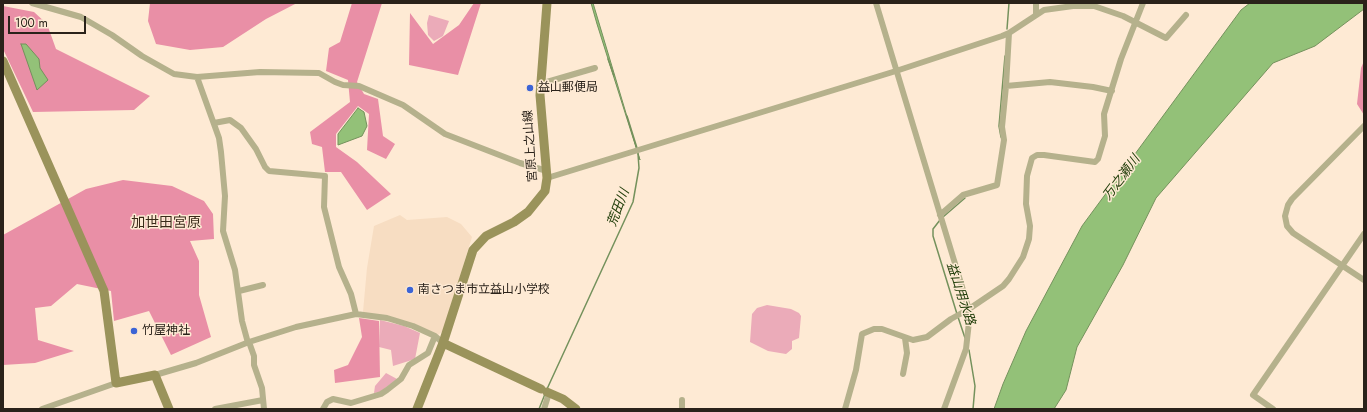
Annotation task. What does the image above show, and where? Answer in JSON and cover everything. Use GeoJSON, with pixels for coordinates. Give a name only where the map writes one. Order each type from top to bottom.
{"type":"FeatureCollection","features":[{"type":"Feature","properties":{"kind":"street"},"geometry":{"type":"LineString","coordinates":[[32,3],[81,17],[112,35],[168,72],[197,77],[260,72],[319,73],[343,85],[358,86],[403,105],[445,134],[547,175],[729,124],[896,72],[1009,33],[1036,14],[1044,10],[1063,5],[1094,6],[1123,16],[1135,24],[1166,38],[1186,15]]}},
{"type":"Feature","properties":{"kind":"street","name":"宮原上之山線"},"geometry":{"type":"LineString","coordinates":[[417,409],[443,343],[473,250],[482,239],[494,231],[514,222],[534,206],[545,191],[547,175],[540,84],[547,3]]}},
{"type":"Feature","properties":{"kind":"street"},"geometry":{"type":"LineString","coordinates":[[876,3],[969,309],[970,323],[966,349],[944,409]]}},
{"type":"Feature","properties":{"kind":"street"},"geometry":{"type":"LineString","coordinates":[[1036,3],[1036,14]]}},
{"type":"Feature","properties":{"kind":"street"},"geometry":{"type":"LineString","coordinates":[[846,409],[856,370],[862,334],[874,329],[882,329],[913,340],[927,337],[1006,282],[1023,257],[1030,234],[1026,204],[1027,176],[1032,158],[1044,156],[1095,162],[1098,159],[1105,136],[1104,114],[1121,59],[1142,3]]}},
{"type":"Feature","properties":{"kind":"street"},"geometry":{"type":"LineString","coordinates":[[940,214],[963,195],[997,185],[1004,140],[1002,127],[1009,33]]}},
{"type":"Feature","properties":{"kind":"street"},"geometry":{"type":"LineString","coordinates":[[3,60],[104,291],[116,383]]}},
{"type":"Feature","properties":{"kind":"street"},"geometry":{"type":"LineString","coordinates":[[540,84],[595,68]]}},
{"type":"Feature","properties":{"kind":"street"},"geometry":{"type":"LineString","coordinates":[[197,77],[219,138],[224,171],[225,196],[223,230],[235,270],[242,321],[254,356],[254,365],[261,384],[264,409]]}},
{"type":"Feature","properties":{"kind":"street"},"geometry":{"type":"LineString","coordinates":[[1006,86],[1050,82],[1093,87],[1112,91]]}},
{"type":"Feature","properties":{"kind":"street"},"geometry":{"type":"LineString","coordinates":[[214,124],[230,120],[241,128],[256,149],[265,167],[270,171],[325,176],[324,207],[339,267],[352,294],[356,314]]}},
{"type":"Feature","properties":{"kind":"street"},"geometry":{"type":"LineString","coordinates":[[1364,126],[1292,199],[1285,211],[1286,222],[1292,233],[1364,280]]}},
{"type":"Feature","properties":{"kind":"street"},"geometry":{"type":"LineString","coordinates":[[1273,409],[1252,395],[1364,234]]}},
{"type":"Feature","properties":{"kind":"street"},"geometry":{"type":"LineString","coordinates":[[239,291],[263,285]]}},
{"type":"Feature","properties":{"kind":"street"},"geometry":{"type":"LineString","coordinates":[[42,409],[116,383],[155,375],[196,363],[249,342],[296,327],[356,314],[387,318],[435,336],[443,343],[563,399],[576,409]]}},
{"type":"Feature","properties":{"kind":"street"},"geometry":{"type":"LineString","coordinates":[[323,409],[327,402],[333,399],[351,403],[381,394],[401,379],[409,365],[428,353],[435,336]]}},
{"type":"Feature","properties":{"kind":"street"},"geometry":{"type":"LineString","coordinates":[[903,374],[907,353],[905,338]]}},
{"type":"Feature","properties":{"kind":"street"},"geometry":{"type":"LineString","coordinates":[[155,375],[169,409]]}},
{"type":"Feature","properties":{"kind":"street"},"geometry":{"type":"LineString","coordinates":[[544,409],[546,392]]}},
{"type":"Feature","properties":{"kind":"street"},"geometry":{"type":"LineString","coordinates":[[215,409],[263,400]]}},
{"type":"Feature","properties":{"kind":"street"},"geometry":{"type":"LineString","coordinates":[[682,400],[682,409]]}},
{"type":"Feature","properties":{"kind":"shaded area"},"geometry":{"type":"Polygon","coordinates":[[[150,3],[297,3],[266,19],[223,47],[190,50],[156,44],[148,21],[150,3]]]}},
{"type":"Feature","properties":{"kind":"shaded area"},"geometry":{"type":"Polygon","coordinates":[[[352,3],[382,3],[357,82],[364,94],[378,99],[383,136],[395,144],[386,159],[367,150],[369,114],[358,106],[336,134],[336,147],[357,162],[391,194],[367,210],[341,172],[325,172],[322,147],[312,144],[310,132],[350,102],[348,80],[326,71],[329,48],[340,42],[352,3]]]}},
{"type":"Feature","properties":{"kind":"shaded area"},"geometry":{"type":"Polygon","coordinates":[[[474,3],[481,3],[458,75],[409,65],[410,13],[433,44],[459,25],[474,3]]]}},
{"type":"Feature","properties":{"kind":"shaded area"},"geometry":{"type":"Polygon","coordinates":[[[3,6],[34,12],[47,24],[56,49],[150,96],[134,110],[33,112],[3,49],[3,6]]]}},
{"type":"Feature","properties":{"kind":"shaded area"},"geometry":{"type":"Polygon","coordinates":[[[429,15],[449,21],[443,36],[434,41],[428,35],[427,23],[429,15]]]}},
{"type":"Feature","properties":{"kind":"shaded area"},"geometry":{"type":"Polygon","coordinates":[[[1364,61],[1364,115],[1357,104],[1361,68],[1364,61]]]}},
{"type":"Feature","properties":{"kind":"shaded area"},"geometry":{"type":"Polygon","coordinates":[[[123,180],[172,186],[204,201],[213,214],[214,239],[190,241],[199,261],[199,295],[211,337],[171,355],[149,311],[114,321],[111,291],[77,284],[51,306],[35,308],[38,340],[74,351],[35,363],[3,365],[3,235],[86,189],[123,180]]]}},
{"type":"Feature","properties":{"kind":"shaded area","name":"南さつま市立益山小学校"},"geometry":{"type":"Polygon","coordinates":[[[400,215],[407,220],[447,217],[461,224],[472,237],[443,331],[438,335],[363,312],[367,268],[374,226],[400,215]]]}},
{"type":"Feature","properties":{"kind":"shaded area"},"geometry":{"type":"Polygon","coordinates":[[[767,305],[791,309],[799,313],[801,316],[799,338],[792,341],[792,349],[786,354],[768,351],[750,342],[752,314],[757,308],[767,305]]]}},
{"type":"Feature","properties":{"kind":"shaded area"},"geometry":{"type":"Polygon","coordinates":[[[359,318],[379,321],[380,377],[335,383],[334,370],[348,365],[362,337],[359,318]]]}},
{"type":"Feature","properties":{"kind":"shaded area"},"geometry":{"type":"Polygon","coordinates":[[[380,320],[404,326],[420,333],[415,359],[393,366],[391,350],[379,347],[380,320]]]}},
{"type":"Feature","properties":{"kind":"shaded area"},"geometry":{"type":"Polygon","coordinates":[[[386,373],[397,379],[380,392],[374,393],[375,386],[386,373]]]}},
{"type":"Feature","properties":{"kind":"water"},"geometry":{"type":"Polygon","coordinates":[[[591,3],[593,3],[640,160],[597,24],[591,3]]]}},
{"type":"Feature","properties":{"kind":"water","name":"万之瀬川"},"geometry":{"type":"Polygon","coordinates":[[[1250,3],[1364,3],[1364,9],[1315,46],[1273,63],[1156,198],[1123,265],[1077,347],[1066,390],[1054,409],[994,409],[1026,331],[1082,226],[1241,10],[1250,3]]]}},
{"type":"Feature","properties":{"kind":"water"},"geometry":{"type":"Polygon","coordinates":[[[21,44],[26,44],[39,59],[40,68],[48,80],[37,90],[21,44]]]}},
{"type":"Feature","properties":{"kind":"water"},"geometry":{"type":"Polygon","coordinates":[[[358,108],[364,112],[367,126],[362,136],[338,145],[338,134],[358,108]]]}},
{"type":"Feature","properties":{"kind":"waterway","name":"益山用水路"},"geometry":{"type":"LineString","coordinates":[[1007,29],[1009,3]]}},
{"type":"Feature","properties":{"kind":"waterway","name":"益山用水路"},"geometry":{"type":"LineString","coordinates":[[1001,137],[999,126],[1005,56]]}},
{"type":"Feature","properties":{"kind":"waterway","name":"荒田川"},"geometry":{"type":"LineString","coordinates":[[608,59],[614,76]]}},
{"type":"Feature","properties":{"kind":"waterway","name":"荒田川"},"geometry":{"type":"LineString","coordinates":[[627,116],[637,148]]}},
{"type":"Feature","properties":{"kind":"waterway","name":"荒田川"},"geometry":{"type":"LineString","coordinates":[[547,389],[633,202],[639,168],[638,154]]}},
{"type":"Feature","properties":{"kind":"waterway","name":"益山用水路"},"geometry":{"type":"LineString","coordinates":[[943,217],[965,198]]}},
{"type":"Feature","properties":{"kind":"waterway","name":"益山用水路"},"geometry":{"type":"LineString","coordinates":[[940,220],[933,229],[933,236],[957,314]]}},
{"type":"Feature","properties":{"kind":"waterway","name":"益山用水路"},"geometry":{"type":"LineString","coordinates":[[958,317],[965,338]]}},
{"type":"Feature","properties":{"kind":"waterway","name":"益山用水路"},"geometry":{"type":"LineString","coordinates":[[969,350],[975,386],[973,409]]}},
{"type":"Feature","properties":{"kind":"waterway","name":"荒田川"},"geometry":{"type":"LineString","coordinates":[[539,409],[545,394]]}},
{"type":"Feature","properties":{"kind":"place","name":"益山郵便局"},"geometry":{"type":"Point","coordinates":[530,88]}},
{"type":"Feature","properties":{"kind":"place","name":"南さつま市立益山小学校"},"geometry":{"type":"Point","coordinates":[410,290]}},
{"type":"Feature","properties":{"kind":"place","name":"竹屋神社"},"geometry":{"type":"Point","coordinates":[134,331]}},
{"type":"Feature","properties":{"kind":"district","name":"加世田宮原"},"geometry":{"type":"Point","coordinates":[166,224]}}]}
